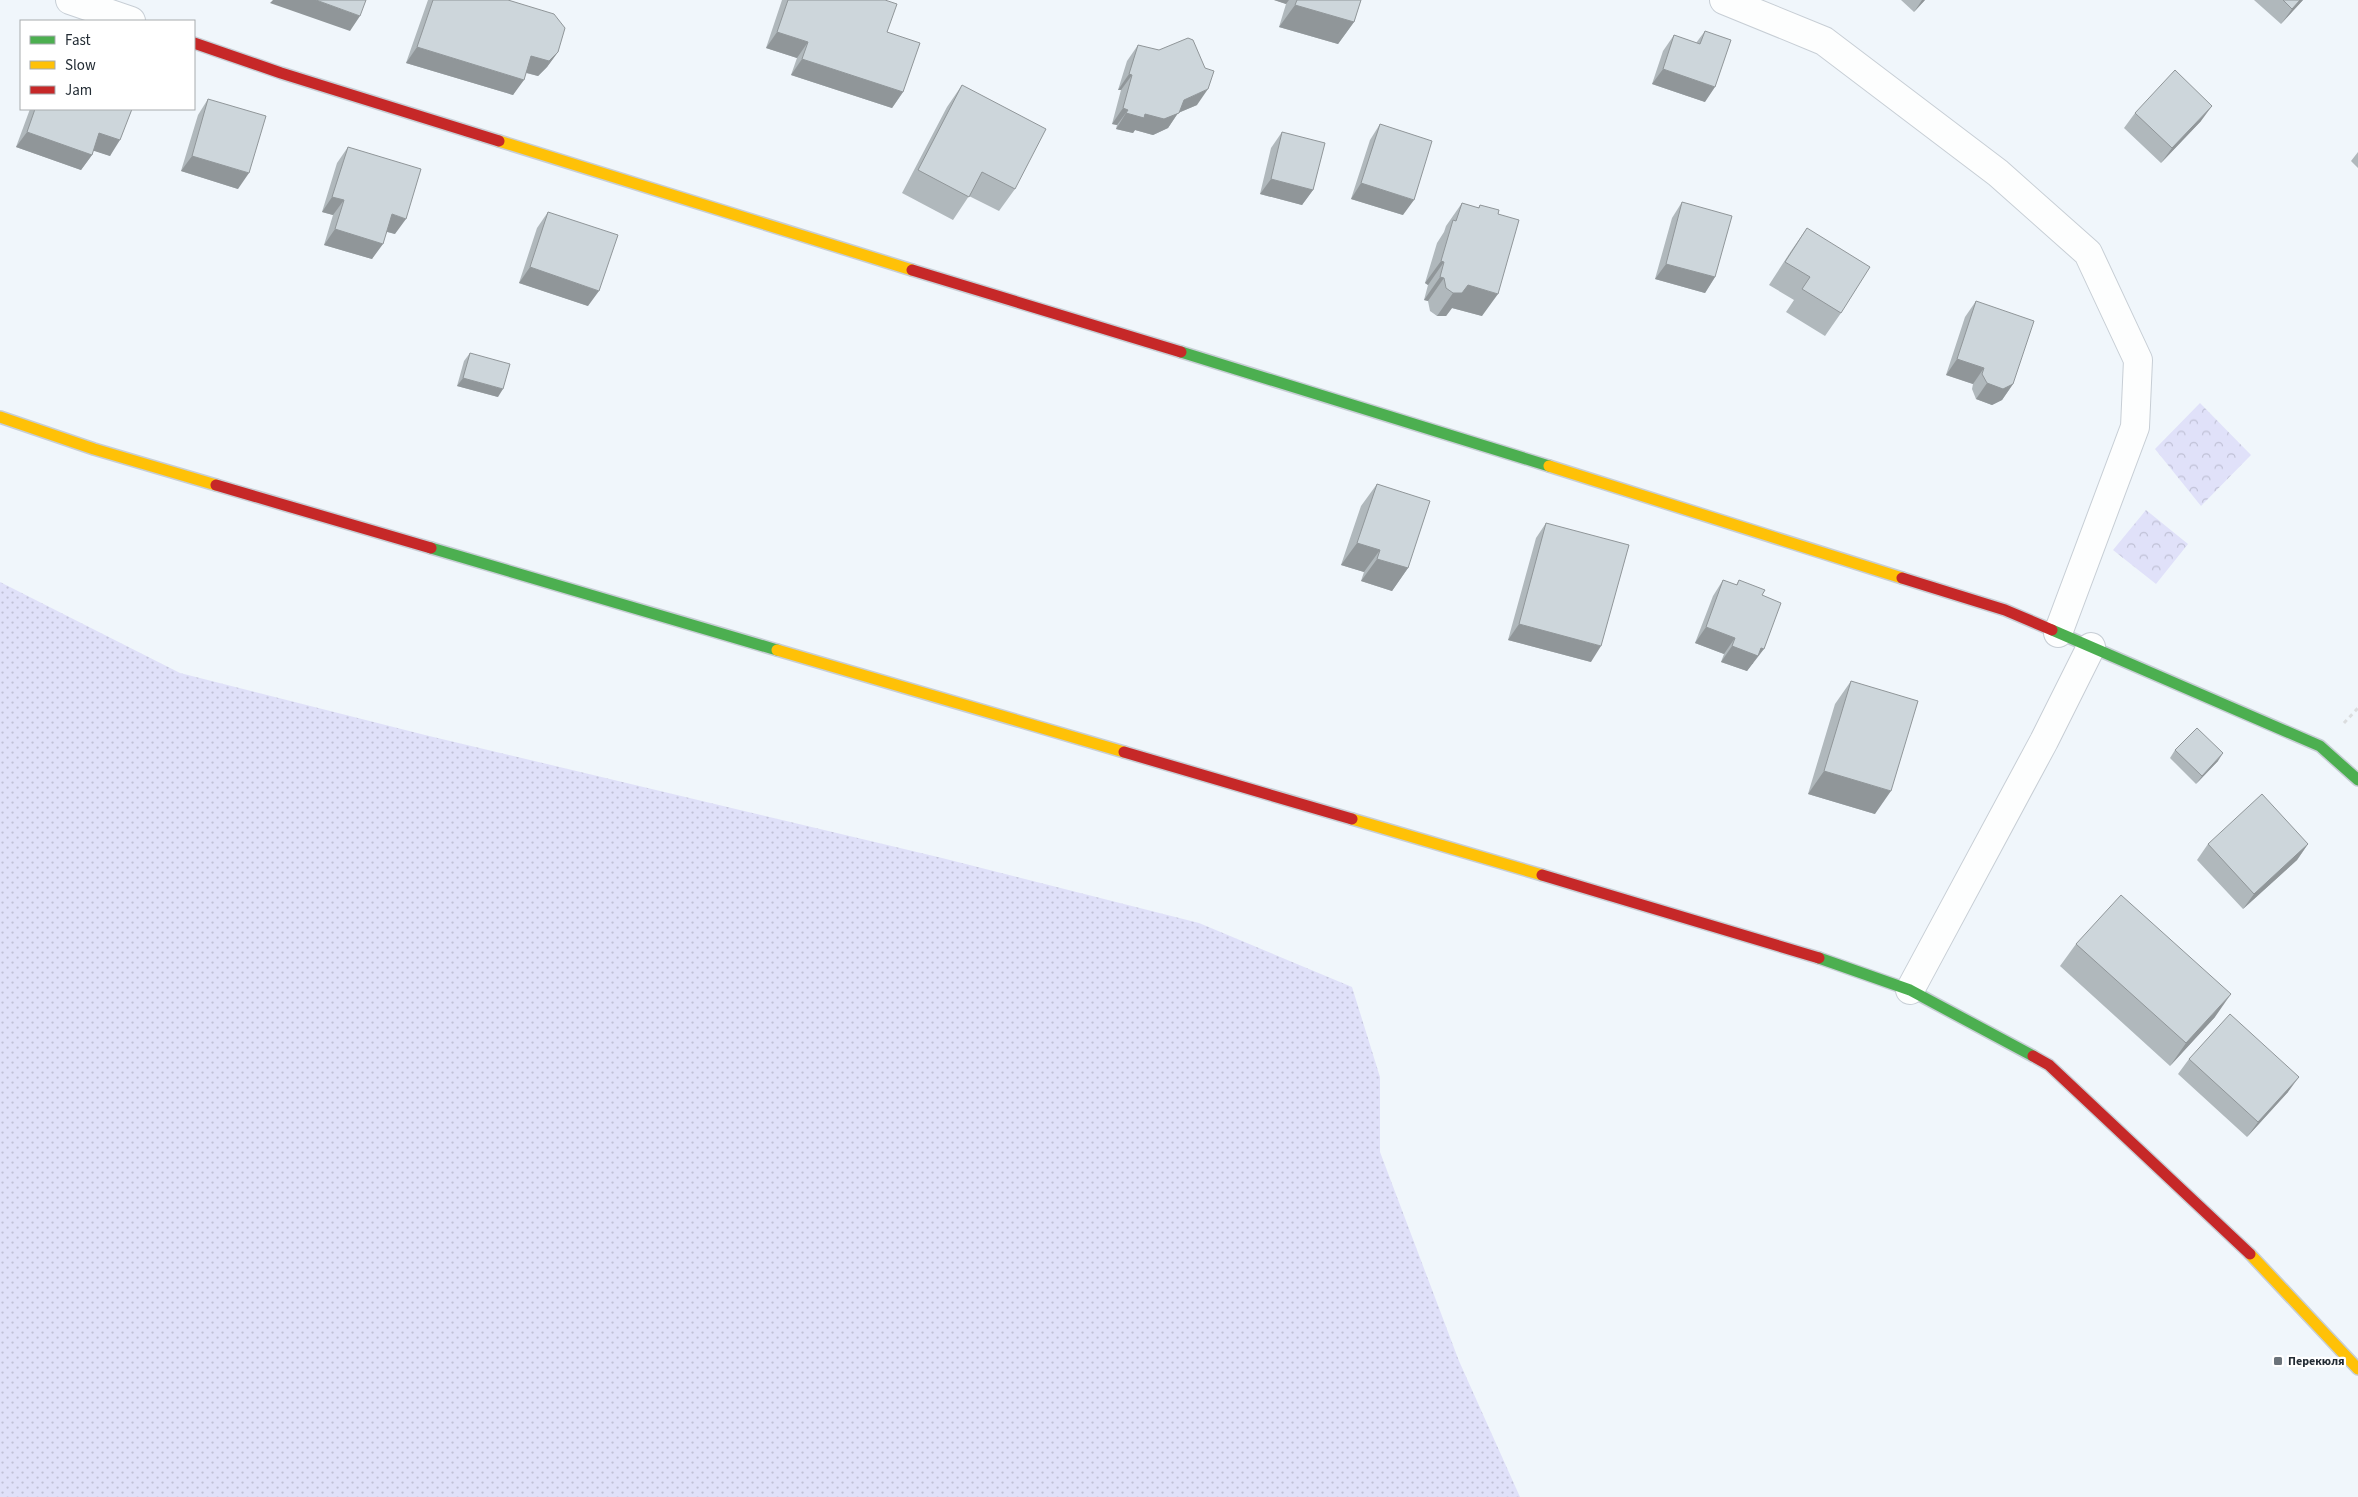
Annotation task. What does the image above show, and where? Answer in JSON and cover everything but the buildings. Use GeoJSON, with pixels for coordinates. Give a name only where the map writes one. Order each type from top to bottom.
{"type":"FeatureCollection","features":[{"type":"Feature","properties":{"kind":"street"},"geometry":{"type":"LineString","coordinates":[[70,0],[128,20]]}},
{"type":"Feature","properties":{"kind":"street"},"geometry":{"type":"LineString","coordinates":[[1724,0],[1824,41],[1998,173],[2088,253],[2138,360],[2135,428],[2058,633]]}},
{"type":"Feature","properties":{"kind":"street"},"geometry":{"type":"LineString","coordinates":[[195,43],[290,76],[953,283],[1356,405],[2005,610],[2320,746],[2358,780]]}},
{"type":"Feature","properties":{"kind":"street"},"geometry":{"type":"LineString","coordinates":[[0,417],[94,449],[1792,948],[1910,990],[2049,1065],[2254,1258],[2358,1369]]}},
{"type":"Feature","properties":{"kind":"street"},"geometry":{"type":"LineString","coordinates":[[1910,990],[2044,741],[2091,647]]}},
{"type":"Feature","properties":{"kind":"green space"},"geometry":{"type":"Polygon","coordinates":[[[2200,403],[2251,455],[2201,506],[2155,449],[2200,403]]]}},
{"type":"Feature","properties":{"kind":"green space"},"geometry":{"type":"Polygon","coordinates":[[[2146,510],[2188,544],[2156,584],[2113,550],[2146,510]]]}},
{"type":"Feature","properties":{"kind":"green space"},"geometry":{"type":"Polygon","coordinates":[[[0,582],[180,673],[425,735],[942,858],[1199,923],[1352,987],[1380,1077],[1380,1152],[1459,1361],[1520,1497],[0,1497],[0,582]]]}},
{"type":"Feature","properties":{"kind":"traffic: fast"},"geometry":{"type":"LineString","coordinates":[[1181,352],[1549,466]]}},
{"type":"Feature","properties":{"kind":"traffic: fast"},"geometry":{"type":"LineString","coordinates":[[431,548],[777,650]]}},
{"type":"Feature","properties":{"kind":"traffic: fast"},"geometry":{"type":"LineString","coordinates":[[2052,630],[2320,746],[2358,780]]}},
{"type":"Feature","properties":{"kind":"traffic: fast"},"geometry":{"type":"LineString","coordinates":[[1819,958],[1910,990],[2033,1056]]}},
{"type":"Feature","properties":{"kind":"traffic: slow"},"geometry":{"type":"LineString","coordinates":[[499,141],[912,270]]}},
{"type":"Feature","properties":{"kind":"traffic: slow"},"geometry":{"type":"LineString","coordinates":[[0,417],[94,449],[216,485]]}},
{"type":"Feature","properties":{"kind":"traffic: slow"},"geometry":{"type":"LineString","coordinates":[[1549,466],[1902,578]]}},
{"type":"Feature","properties":{"kind":"traffic: slow"},"geometry":{"type":"LineString","coordinates":[[777,650],[1124,752]]}},
{"type":"Feature","properties":{"kind":"traffic: slow"},"geometry":{"type":"LineString","coordinates":[[1352,819],[1542,875]]}},
{"type":"Feature","properties":{"kind":"traffic: slow"},"geometry":{"type":"LineString","coordinates":[[2250,1254],[2358,1369]]}},
{"type":"Feature","properties":{"kind":"traffic: jam"},"geometry":{"type":"LineString","coordinates":[[195,43],[281,73],[499,141]]}},
{"type":"Feature","properties":{"kind":"traffic: jam"},"geometry":{"type":"LineString","coordinates":[[912,270],[1181,352]]}},
{"type":"Feature","properties":{"kind":"traffic: jam"},"geometry":{"type":"LineString","coordinates":[[216,485],[431,548]]}},
{"type":"Feature","properties":{"kind":"traffic: jam"},"geometry":{"type":"LineString","coordinates":[[1902,578],[2005,610],[2052,630]]}},
{"type":"Feature","properties":{"kind":"traffic: jam"},"geometry":{"type":"LineString","coordinates":[[1124,752],[1352,819]]}},
{"type":"Feature","properties":{"kind":"traffic: jam"},"geometry":{"type":"LineString","coordinates":[[1542,875],[1819,958]]}},
{"type":"Feature","properties":{"kind":"traffic: jam"},"geometry":{"type":"LineString","coordinates":[[2033,1056],[2049,1065],[2250,1254]]}},
{"type":"Feature","properties":{"kind":"place","name":"Перекюля"},"geometry":{"type":"Point","coordinates":[2278,1361]}}]}
